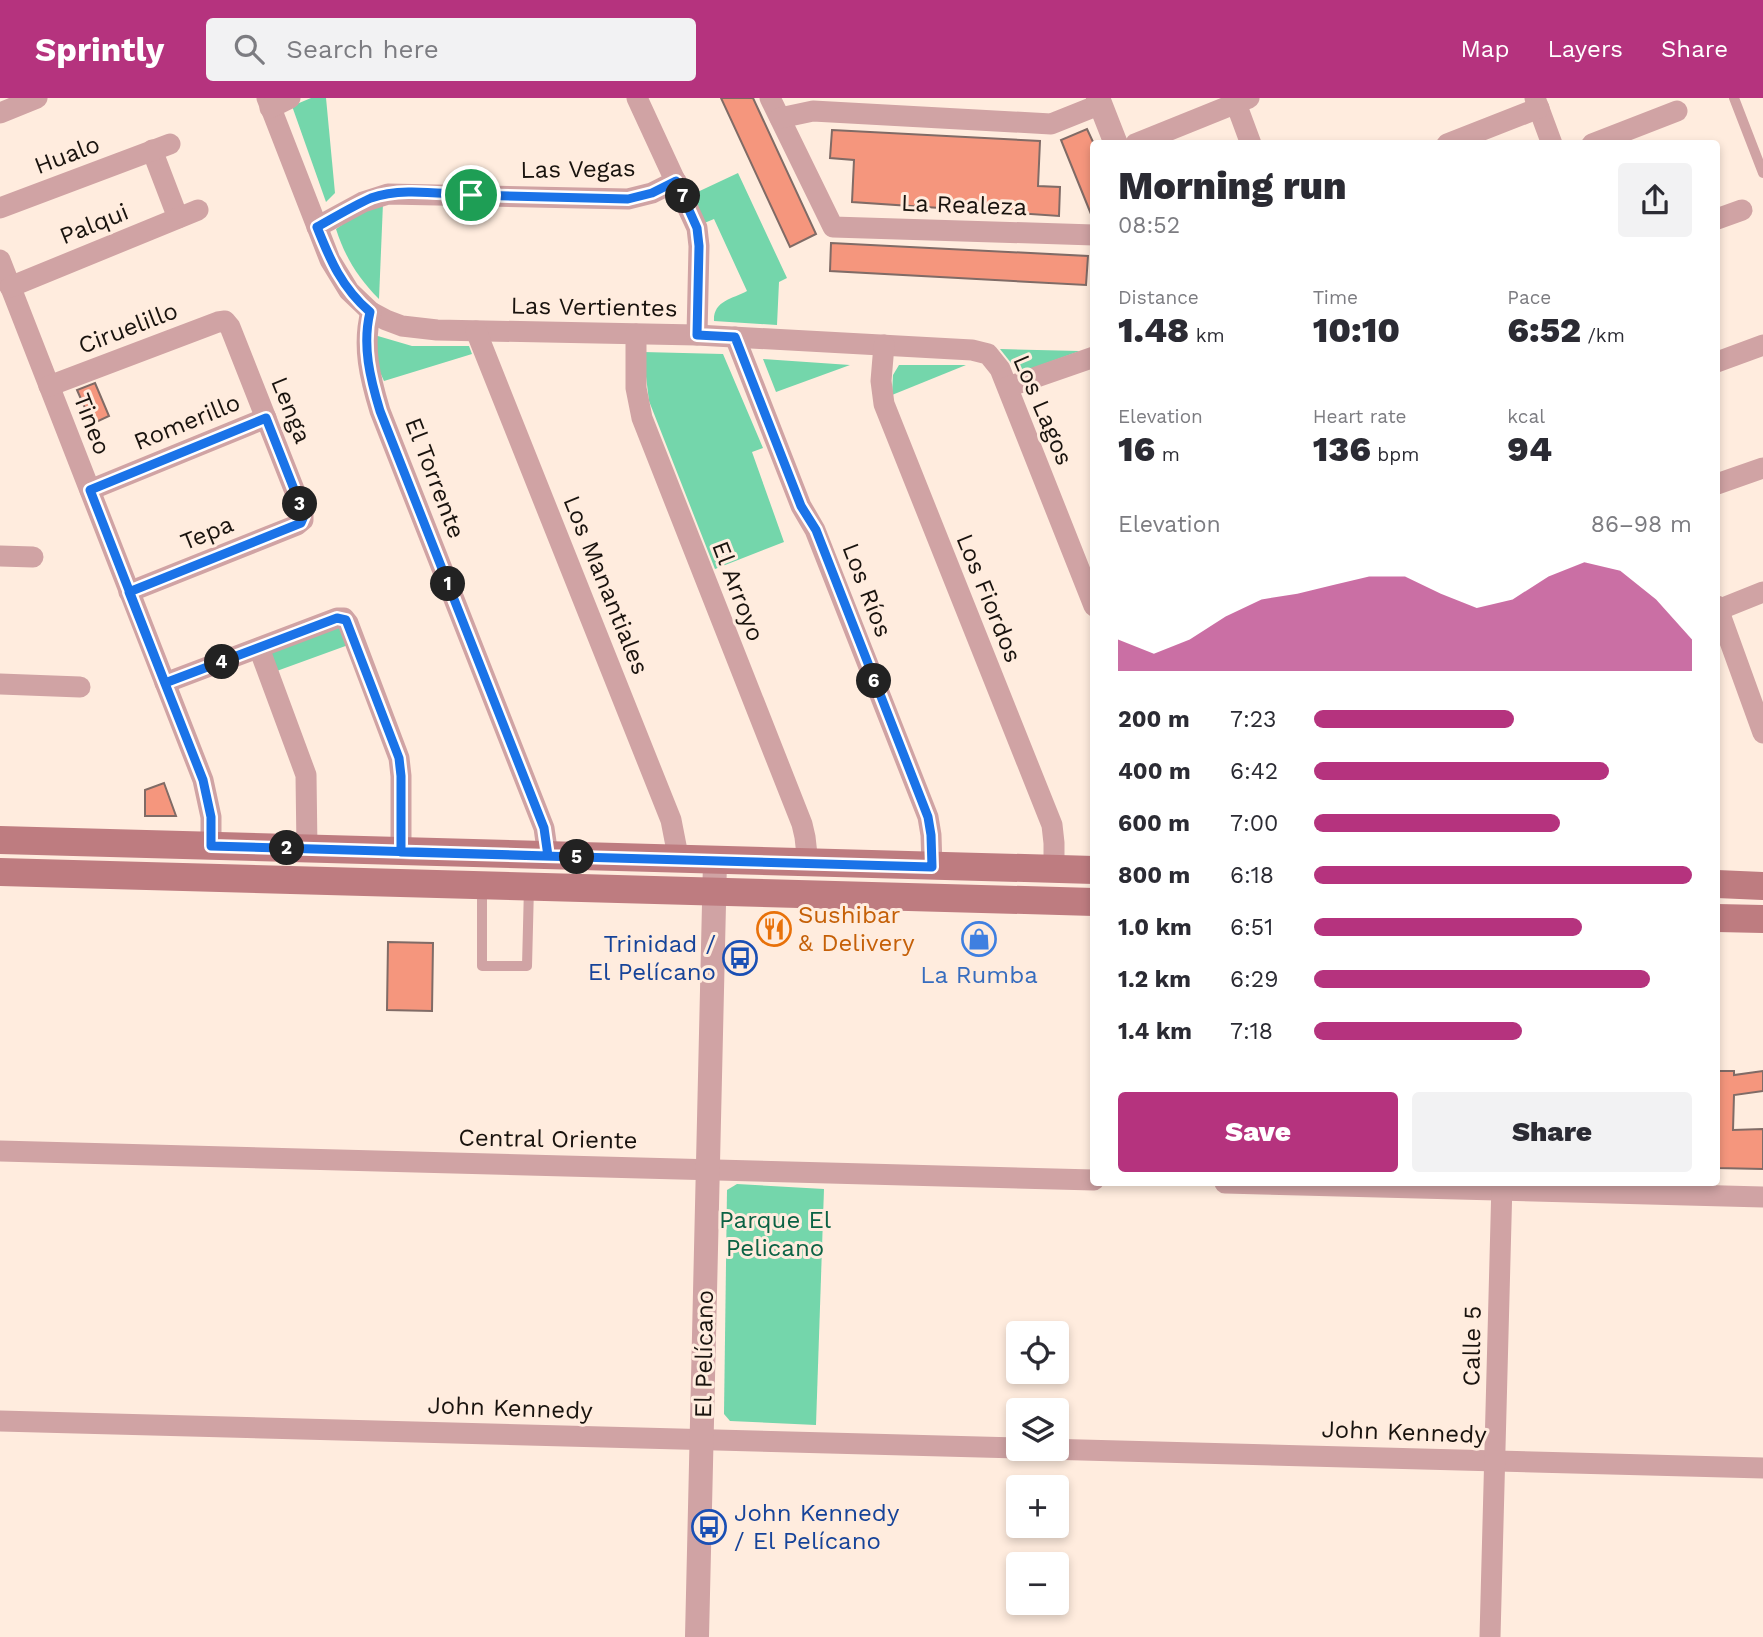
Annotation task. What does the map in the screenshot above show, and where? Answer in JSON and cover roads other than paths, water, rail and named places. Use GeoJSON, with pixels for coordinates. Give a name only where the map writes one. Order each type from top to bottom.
{"type":"FeatureCollection","features":[{"type":"Feature","properties":{"kind":"main road"},"geometry":{"type":"LineString","coordinates":[[0,840],[1090,870]]}},
{"type":"Feature","properties":{"kind":"main road"},"geometry":{"type":"LineString","coordinates":[[0,872],[1090,902]]}},
{"type":"Feature","properties":{"kind":"main road"},"geometry":{"type":"LineString","coordinates":[[1720,884],[1763,886]]}},
{"type":"Feature","properties":{"kind":"main road"},"geometry":{"type":"LineString","coordinates":[[1720,918],[1763,919]]}},
{"type":"Feature","properties":{"kind":"street"},"geometry":{"type":"LineString","coordinates":[[0,113],[37,98]]}},
{"type":"Feature","properties":{"kind":"street"},"geometry":{"type":"LineString","coordinates":[[290,98],[268,103],[338,276],[348,291],[370,312]]}},
{"type":"Feature","properties":{"kind":"street"},"geometry":{"type":"LineString","coordinates":[[637,98],[697,228],[697,335]]}},
{"type":"Feature","properties":{"kind":"street"},"geometry":{"type":"LineString","coordinates":[[770,98],[780,118],[813,111],[1051,124],[1099,101],[1114,140]]}},
{"type":"Feature","properties":{"kind":"street"},"geometry":{"type":"LineString","coordinates":[[1145,140],[1240,100],[1250,140]]}},
{"type":"Feature","properties":{"kind":"street"},"geometry":{"type":"LineString","coordinates":[[1456,140],[1537,103],[1551,140]]}},
{"type":"Feature","properties":{"kind":"street"},"geometry":{"type":"LineString","coordinates":[[1602,140],[1677,111]]}},
{"type":"Feature","properties":{"kind":"street","name":"La Realeza"},"geometry":{"type":"LineString","coordinates":[[780,118],[833,227],[1090,236]]}},
{"type":"Feature","properties":{"kind":"street","name":"Hualo"},"geometry":{"type":"LineString","coordinates":[[0,208],[161,147],[188,214]]}},
{"type":"Feature","properties":{"kind":"street","name":"Las Vegas"},"geometry":{"type":"LineString","coordinates":[[317,227],[372,198],[397,193],[628,199],[652,193],[676,181]]}},
{"type":"Feature","properties":{"kind":"street"},"geometry":{"type":"LineString","coordinates":[[1720,218],[1742,210]]}},
{"type":"Feature","properties":{"kind":"street","name":"Palqui"},"geometry":{"type":"LineString","coordinates":[[10,287],[188,214]]}},
{"type":"Feature","properties":{"kind":"street","name":"Tineo"},"geometry":{"type":"LineString","coordinates":[[0,260],[206,791],[211,817],[211,846]]}},
{"type":"Feature","properties":{"kind":"street","name":"Las Vertientes"},"geometry":{"type":"LineString","coordinates":[[370,312],[394,323],[419,329],[697,335],[972,350],[988,354]]}},
{"type":"Feature","properties":{"kind":"street","name":"El Torrente"},"geometry":{"type":"LineString","coordinates":[[370,312],[366,346],[380,411],[544,828],[548,856]]}},
{"type":"Feature","properties":{"kind":"street","name":"Ciruelillo"},"geometry":{"type":"LineString","coordinates":[[49,386],[225,321]]}},
{"type":"Feature","properties":{"kind":"street","name":"Lenga"},"geometry":{"type":"LineString","coordinates":[[225,321],[230,327],[303,512],[303,520]]}},
{"type":"Feature","properties":{"kind":"street","name":"Los Manantiales"},"geometry":{"type":"LineString","coordinates":[[476,331],[671,820],[679,860]]}},
{"type":"Feature","properties":{"kind":"street","name":"El Arroyo"},"geometry":{"type":"LineString","coordinates":[[636,334],[636,388],[642,418],[802,824],[808,864]]}},
{"type":"Feature","properties":{"kind":"street","name":"Los Ríos"},"geometry":{"type":"LineString","coordinates":[[735,337],[801,506],[816,530],[928,817],[932,867]]}},
{"type":"Feature","properties":{"kind":"street","name":"Los Fiordos"},"geometry":{"type":"LineString","coordinates":[[884,345],[881,381],[884,404],[1052,825],[1055,843],[1054,869]]}},
{"type":"Feature","properties":{"kind":"street"},"geometry":{"type":"LineString","coordinates":[[1720,361],[1763,345]]}},
{"type":"Feature","properties":{"kind":"street","name":"Los Lagos"},"geometry":{"type":"LineString","coordinates":[[988,354],[997,363],[1008,387],[1090,596]]}},
{"type":"Feature","properties":{"kind":"street"},"geometry":{"type":"LineString","coordinates":[[1008,387],[1090,358]]}},
{"type":"Feature","properties":{"kind":"street","name":"Romerillo"},"geometry":{"type":"LineString","coordinates":[[90,490],[266,418]]}},
{"type":"Feature","properties":{"kind":"street"},"geometry":{"type":"LineString","coordinates":[[1720,483],[1763,468]]}},
{"type":"Feature","properties":{"kind":"street","name":"Tepa"},"geometry":{"type":"LineString","coordinates":[[129,592],[297,525],[303,520]]}},
{"type":"Feature","properties":{"kind":"street"},"geometry":{"type":"LineString","coordinates":[[0,556],[33,557]]}},
{"type":"Feature","properties":{"kind":"street"},"geometry":{"type":"LineString","coordinates":[[1720,607],[1763,592]]}},
{"type":"Feature","properties":{"kind":"street"},"geometry":{"type":"LineString","coordinates":[[1720,616],[1763,733]]}},
{"type":"Feature","properties":{"kind":"street"},"geometry":{"type":"LineString","coordinates":[[165,683],[337,618],[344,618],[399,758],[401,852]]}},
{"type":"Feature","properties":{"kind":"street"},"geometry":{"type":"LineString","coordinates":[[259,648],[306,775],[307,849]]}},
{"type":"Feature","properties":{"kind":"street"},"geometry":{"type":"LineString","coordinates":[[0,684],[80,687]]}},
{"type":"Feature","properties":{"kind":"street","name":"El Pelícano"},"geometry":{"type":"LineString","coordinates":[[697,1637],[715,861]]}},
{"type":"Feature","properties":{"kind":"street","name":"Central Oriente"},"geometry":{"type":"LineString","coordinates":[[0,1151],[1090,1180]]}},
{"type":"Feature","properties":{"kind":"street"},"geometry":{"type":"LineString","coordinates":[[1433,1186],[1763,1197]]}},
{"type":"Feature","properties":{"kind":"street","name":"Calle 5"},"geometry":{"type":"LineString","coordinates":[[1490,1637],[1502,1187]]}},
{"type":"Feature","properties":{"kind":"street","name":"John Kennedy"},"geometry":{"type":"LineString","coordinates":[[0,1421],[1006,1448]]}},
{"type":"Feature","properties":{"kind":"street","name":"John Kennedy"},"geometry":{"type":"LineString","coordinates":[[1069,1450],[1763,1468]]}},
{"type":"Feature","properties":{"kind":"lane"},"geometry":{"type":"LineString","coordinates":[[1734,98],[1763,173]]}},
{"type":"Feature","properties":{"kind":"lane"},"geometry":{"type":"LineString","coordinates":[[482,886],[482,966],[527,966],[529,887]]}},
{"type":"Feature","properties":{"kind":"place","name":"Sushibar & Delivery"},"geometry":{"type":"Point","coordinates":[774,929]}},
{"type":"Feature","properties":{"kind":"place","name":"La Rumba"},"geometry":{"type":"Point","coordinates":[979,939]}},
{"type":"Feature","properties":{"kind":"place","name":"Trinidad / El Pelícano"},"geometry":{"type":"Point","coordinates":[740,958]}},
{"type":"Feature","properties":{"kind":"place","name":"John Kennedy / El Pelícano"},"geometry":{"type":"Point","coordinates":[709,1527]}},
{"type":"Feature","properties":{"kind":"park label","name":"Parque El Pelicano"},"geometry":{"type":"Point","coordinates":[775,1234]}}]}
